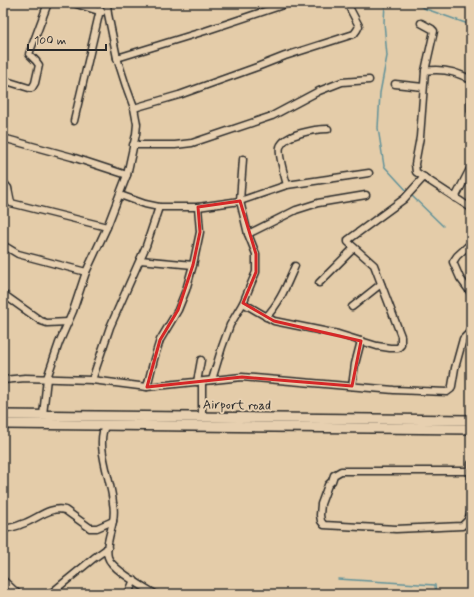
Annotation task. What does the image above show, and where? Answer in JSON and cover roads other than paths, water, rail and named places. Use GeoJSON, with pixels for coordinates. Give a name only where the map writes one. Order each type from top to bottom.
{"type":"FeatureCollection","features":[{"type":"Feature","properties":{"kind":"main road","name":"Airport road"},"geometry":{"type":"LineString","coordinates":[[3,415],[202,416],[317,423],[471,429]]}},
{"type":"Feature","properties":{"kind":"main road","name":"Airport road"},"geometry":{"type":"LineString","coordinates":[[3,424],[106,425],[471,420]]}},
{"type":"Feature","properties":{"kind":"street"},"geometry":{"type":"LineString","coordinates":[[3,80],[29,88],[32,88],[35,83],[39,65],[29,54],[48,3]]}},
{"type":"Feature","properties":{"kind":"street"},"geometry":{"type":"LineString","coordinates":[[72,3],[100,10],[108,14]]}},
{"type":"Feature","properties":{"kind":"street"},"geometry":{"type":"LineString","coordinates":[[43,415],[47,378],[86,272],[120,195],[127,175],[137,124],[134,108],[117,58],[108,14],[108,3]]}},
{"type":"Feature","properties":{"kind":"street"},"geometry":{"type":"LineString","coordinates":[[117,58],[289,3]]}},
{"type":"Feature","properties":{"kind":"street"},"geometry":{"type":"LineString","coordinates":[[134,108],[179,95],[285,56],[354,34],[359,26],[347,3]]}},
{"type":"Feature","properties":{"kind":"street"},"geometry":{"type":"LineString","coordinates":[[74,121],[100,10]]}},
{"type":"Feature","properties":{"kind":"street"},"geometry":{"type":"LineString","coordinates":[[420,23],[434,31],[425,71],[420,137],[415,164],[416,172],[429,179],[471,208]]}},
{"type":"Feature","properties":{"kind":"street"},"geometry":{"type":"LineString","coordinates":[[425,71],[434,69],[447,70],[471,80]]}},
{"type":"Feature","properties":{"kind":"street"},"geometry":{"type":"LineString","coordinates":[[133,145],[175,145],[192,142],[272,116],[319,91],[342,82],[369,80]]}},
{"type":"Feature","properties":{"kind":"street"},"geometry":{"type":"LineString","coordinates":[[395,84],[424,87]]}},
{"type":"Feature","properties":{"kind":"street"},"geometry":{"type":"LineString","coordinates":[[471,93],[471,112]]}},
{"type":"Feature","properties":{"kind":"street"},"geometry":{"type":"LineString","coordinates":[[287,184],[279,149],[280,146],[288,139],[302,132],[328,128]]}},
{"type":"Feature","properties":{"kind":"street"},"geometry":{"type":"LineString","coordinates":[[3,138],[72,157],[127,175]]}},
{"type":"Feature","properties":{"kind":"street"},"geometry":{"type":"LineString","coordinates":[[212,380],[227,332],[243,303],[256,272],[256,254],[248,234],[240,200],[243,159]]}},
{"type":"Feature","properties":{"kind":"street"},"geometry":{"type":"LineString","coordinates":[[455,198],[471,167]]}},
{"type":"Feature","properties":{"kind":"street"},"geometry":{"type":"LineString","coordinates":[[120,195],[145,204],[159,207],[198,207],[240,200],[287,184],[369,173]]}},
{"type":"Feature","properties":{"kind":"street"},"geometry":{"type":"LineString","coordinates":[[243,303],[266,317],[281,323],[338,334],[390,348],[398,348],[401,344],[401,336],[374,266],[348,242],[348,240],[404,199],[424,177]]}},
{"type":"Feature","properties":{"kind":"street"},"geometry":{"type":"LineString","coordinates":[[3,182],[8,188],[11,202],[107,227]]}},
{"type":"Feature","properties":{"kind":"street"},"geometry":{"type":"LineString","coordinates":[[248,234],[296,210],[318,202],[366,195]]}},
{"type":"Feature","properties":{"kind":"street"},"geometry":{"type":"LineString","coordinates":[[92,380],[110,327],[146,246],[159,207]]}},
{"type":"Feature","properties":{"kind":"street"},"geometry":{"type":"LineString","coordinates":[[147,387],[160,340],[178,310],[186,290],[200,232],[198,207]]}},
{"type":"Feature","properties":{"kind":"street"},"geometry":{"type":"LineString","coordinates":[[471,243],[457,256],[453,262],[460,278],[471,293]]}},
{"type":"Feature","properties":{"kind":"street"},"geometry":{"type":"LineString","coordinates":[[3,245],[18,254],[86,272]]}},
{"type":"Feature","properties":{"kind":"street"},"geometry":{"type":"LineString","coordinates":[[320,283],[354,248]]}},
{"type":"Feature","properties":{"kind":"street"},"geometry":{"type":"LineString","coordinates":[[140,260],[193,265]]}},
{"type":"Feature","properties":{"kind":"street"},"geometry":{"type":"LineString","coordinates":[[266,317],[284,291],[295,266]]}},
{"type":"Feature","properties":{"kind":"street"},"geometry":{"type":"LineString","coordinates":[[352,308],[381,284]]}},
{"type":"Feature","properties":{"kind":"street"},"geometry":{"type":"LineString","coordinates":[[3,294],[41,321],[47,323],[68,322]]}},
{"type":"Feature","properties":{"kind":"street"},"geometry":{"type":"LineString","coordinates":[[3,380],[25,378],[92,380],[147,387],[242,377],[394,390],[447,392],[452,386],[463,339],[471,331]]}},
{"type":"Feature","properties":{"kind":"street"},"geometry":{"type":"LineString","coordinates":[[352,386],[355,364],[361,341]]}},
{"type":"Feature","properties":{"kind":"street"},"geometry":{"type":"LineString","coordinates":[[201,360],[200,382],[202,416]]}},
{"type":"Feature","properties":{"kind":"street"},"geometry":{"type":"LineString","coordinates":[[106,425],[102,438],[113,497],[113,521],[108,548],[108,557],[112,564],[122,574],[155,594]]}},
{"type":"Feature","properties":{"kind":"street"},"geometry":{"type":"LineString","coordinates":[[471,464],[471,472],[471,511],[468,520],[462,526],[396,529],[324,525],[321,521],[321,504],[328,485],[332,481],[334,475],[341,471],[471,472]]}},
{"type":"Feature","properties":{"kind":"street"},"geometry":{"type":"LineString","coordinates":[[3,529],[24,524],[52,510],[60,509],[65,510],[90,528],[97,528],[113,521]]}},
{"type":"Feature","properties":{"kind":"street"},"geometry":{"type":"LineString","coordinates":[[50,594],[108,548]]}},
{"type":"Feature","properties":{"kind":"street"},"geometry":{"type":"LineString","coordinates":[[3,580],[18,594]]}},
{"type":"Feature","properties":{"kind":"street"},"geometry":{"type":"LineString","coordinates":[[128,594],[134,580]]}},
{"type":"Feature","properties":{"kind":"waterway"},"geometry":{"type":"LineString","coordinates":[[385,3],[384,22],[387,56],[380,93],[378,128],[384,166],[408,192]]}},
{"type":"Feature","properties":{"kind":"waterway"},"geometry":{"type":"LineString","coordinates":[[414,3],[426,9],[471,25]]}},
{"type":"Feature","properties":{"kind":"waterway"},"geometry":{"type":"LineString","coordinates":[[411,195],[443,226]]}},
{"type":"Feature","properties":{"kind":"waterway"},"geometry":{"type":"LineString","coordinates":[[338,579],[435,585],[436,594]]}}]}
